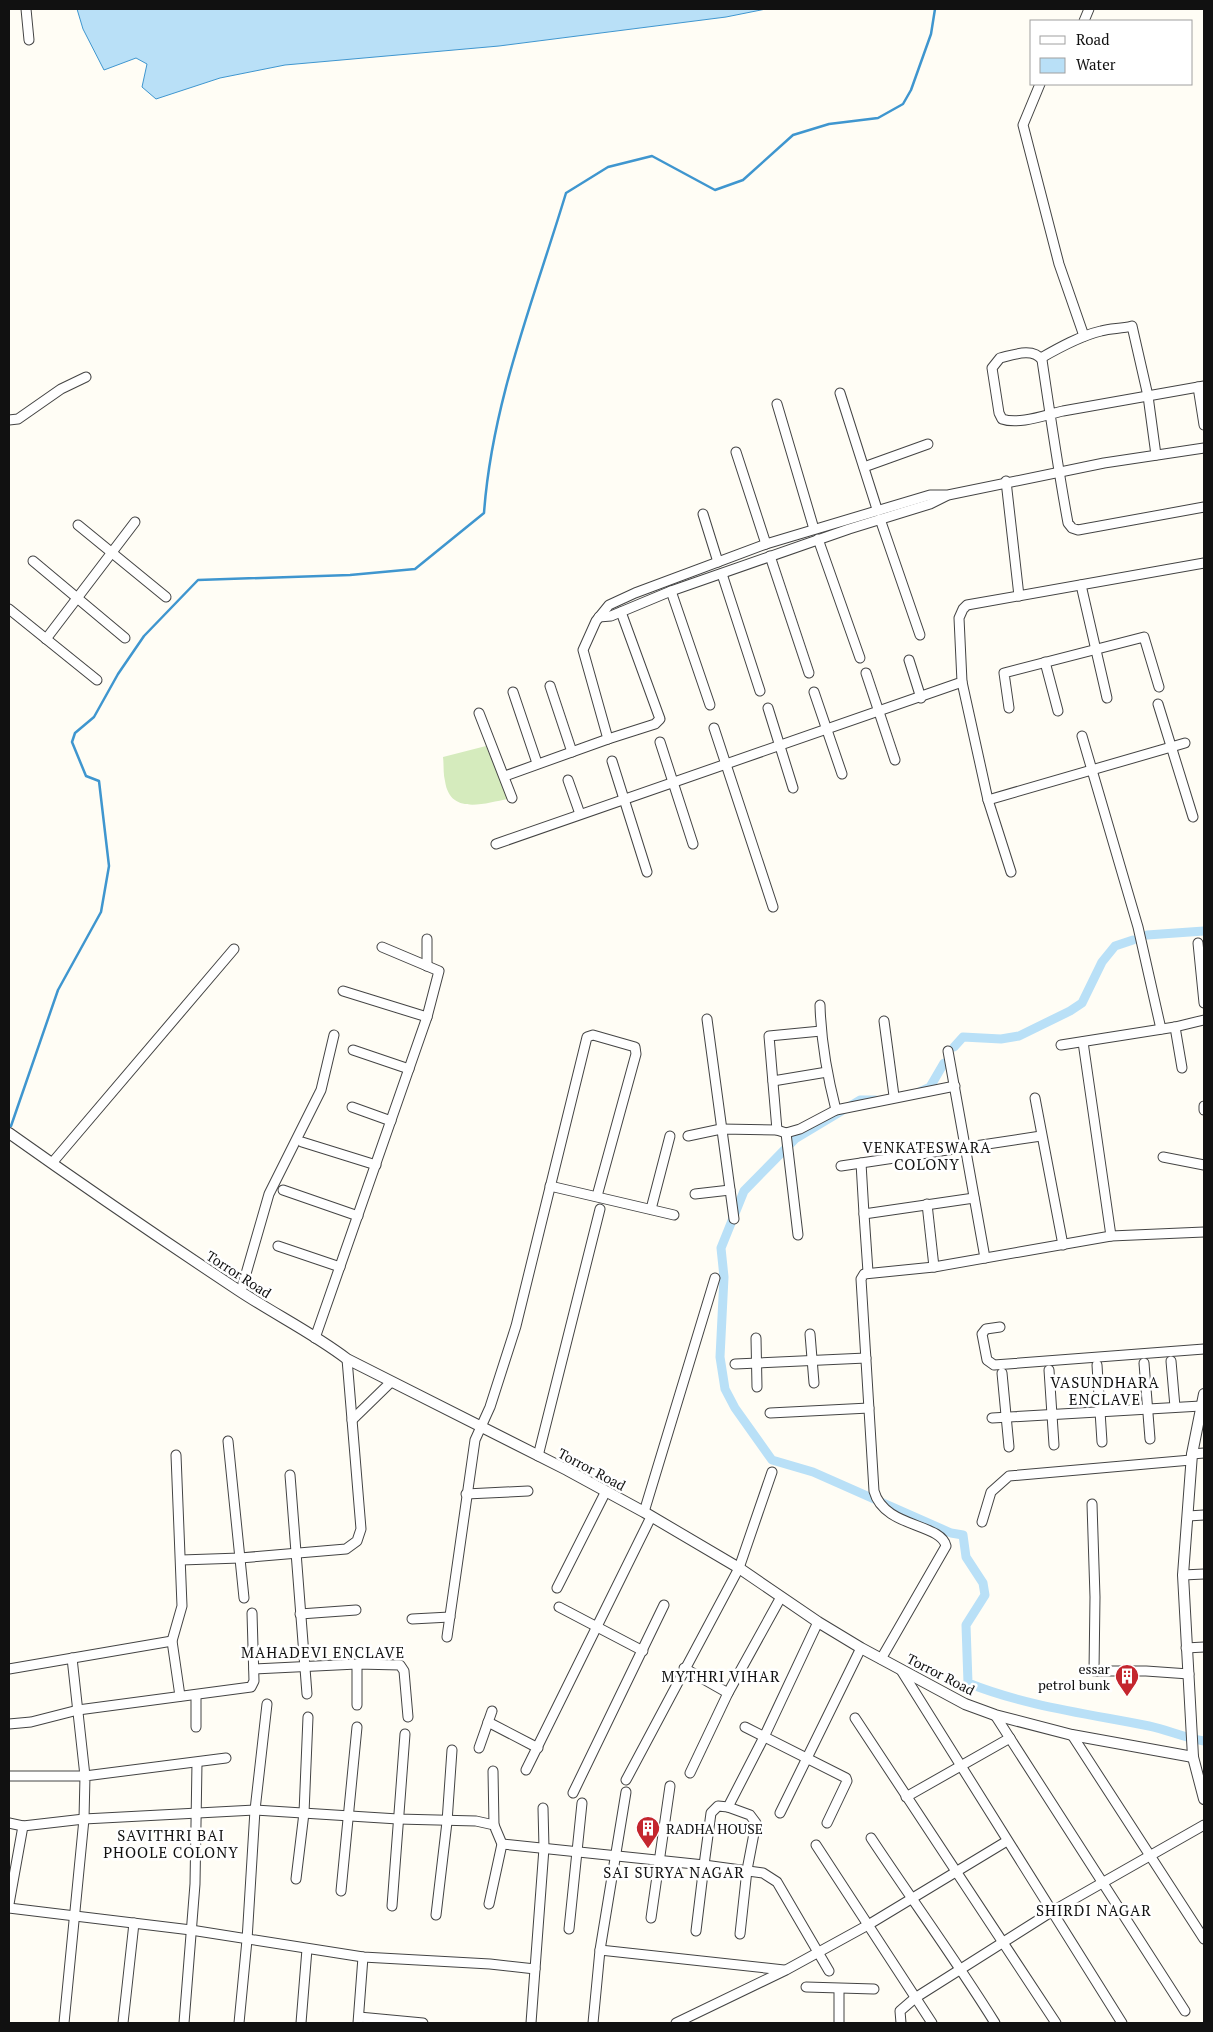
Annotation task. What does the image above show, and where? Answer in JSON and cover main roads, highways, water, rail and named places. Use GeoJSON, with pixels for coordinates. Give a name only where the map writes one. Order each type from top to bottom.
{"type":"FeatureCollection","features":[{"type":"Feature","properties":{"kind":"water"},"geometry":{"type":"Polygon","coordinates":[[[77,9],[766,9],[726,17],[499,46],[285,65],[220,78],[156,99],[142,87],[147,64],[136,58],[104,70],[83,29],[77,9]]]}},
{"type":"Feature","properties":{"kind":"waterway"},"geometry":{"type":"LineString","coordinates":[[11,1126],[58,990],[101,912],[109,866],[99,781],[86,776],[72,742],[75,733],[94,717],[118,674],[144,636],[198,580],[350,575],[415,569],[484,513],[496,431],[505,391],[566,193],[608,167],[652,156],[715,190],[743,180],[793,135],[829,124],[878,118],[903,104],[911,90],[931,34],[935,9]]}},
{"type":"Feature","properties":{"kind":"waterway"},"geometry":{"type":"LineString","coordinates":[[1147,935],[1204,931]]}},
{"type":"Feature","properties":{"kind":"waterway"},"geometry":{"type":"LineString","coordinates":[[954,1047],[963,1037],[1001,1039],[1019,1036],[1070,1011],[1082,1003],[1102,962],[1115,946],[1133,940]]}},
{"type":"Feature","properties":{"kind":"waterway"},"geometry":{"type":"LineString","coordinates":[[921,1091],[930,1087],[944,1063]]}},
{"type":"Feature","properties":{"kind":"waterway"},"geometry":{"type":"LineString","coordinates":[[875,1100],[860,1100],[795,1139],[744,1191],[721,1248],[724,1277],[720,1357],[725,1389],[735,1408],[772,1460],[813,1472],[951,1533],[963,1535],[966,1557],[983,1583],[985,1595],[966,1625],[968,1683],[1034,1704],[1149,1726],[1204,1741]]}},
{"type":"Feature","properties":{"kind":"place","name":"essar petrol bunk"},"geometry":{"type":"Point","coordinates":[1127,1697]}},
{"type":"Feature","properties":{"kind":"place","name":"RADHA HOUSE"},"geometry":{"type":"Point","coordinates":[648,1849]}},
{"type":"Feature","properties":{"kind":"district","name":"VENKATESWARA COLONY"},"geometry":{"type":"Point","coordinates":[927,1156]}},
{"type":"Feature","properties":{"kind":"district","name":"VASUNDHARA ENCLAVE"},"geometry":{"type":"Point","coordinates":[1105,1390]}},
{"type":"Feature","properties":{"kind":"district","name":"MAHADEVI ENCLAVE"},"geometry":{"type":"Point","coordinates":[323,1652]}},
{"type":"Feature","properties":{"kind":"district","name":"MYTHRI VIHAR"},"geometry":{"type":"Point","coordinates":[721,1676]}},
{"type":"Feature","properties":{"kind":"district","name":"SAVITHRI BAI PHOOLE COLONY"},"geometry":{"type":"Point","coordinates":[171,1844]}},
{"type":"Feature","properties":{"kind":"district","name":"SAI SURYA NAGAR"},"geometry":{"type":"Point","coordinates":[674,1872]}},
{"type":"Feature","properties":{"kind":"district","name":"SHIRDI NAGAR"},"geometry":{"type":"Point","coordinates":[1094,1910]}}]}
